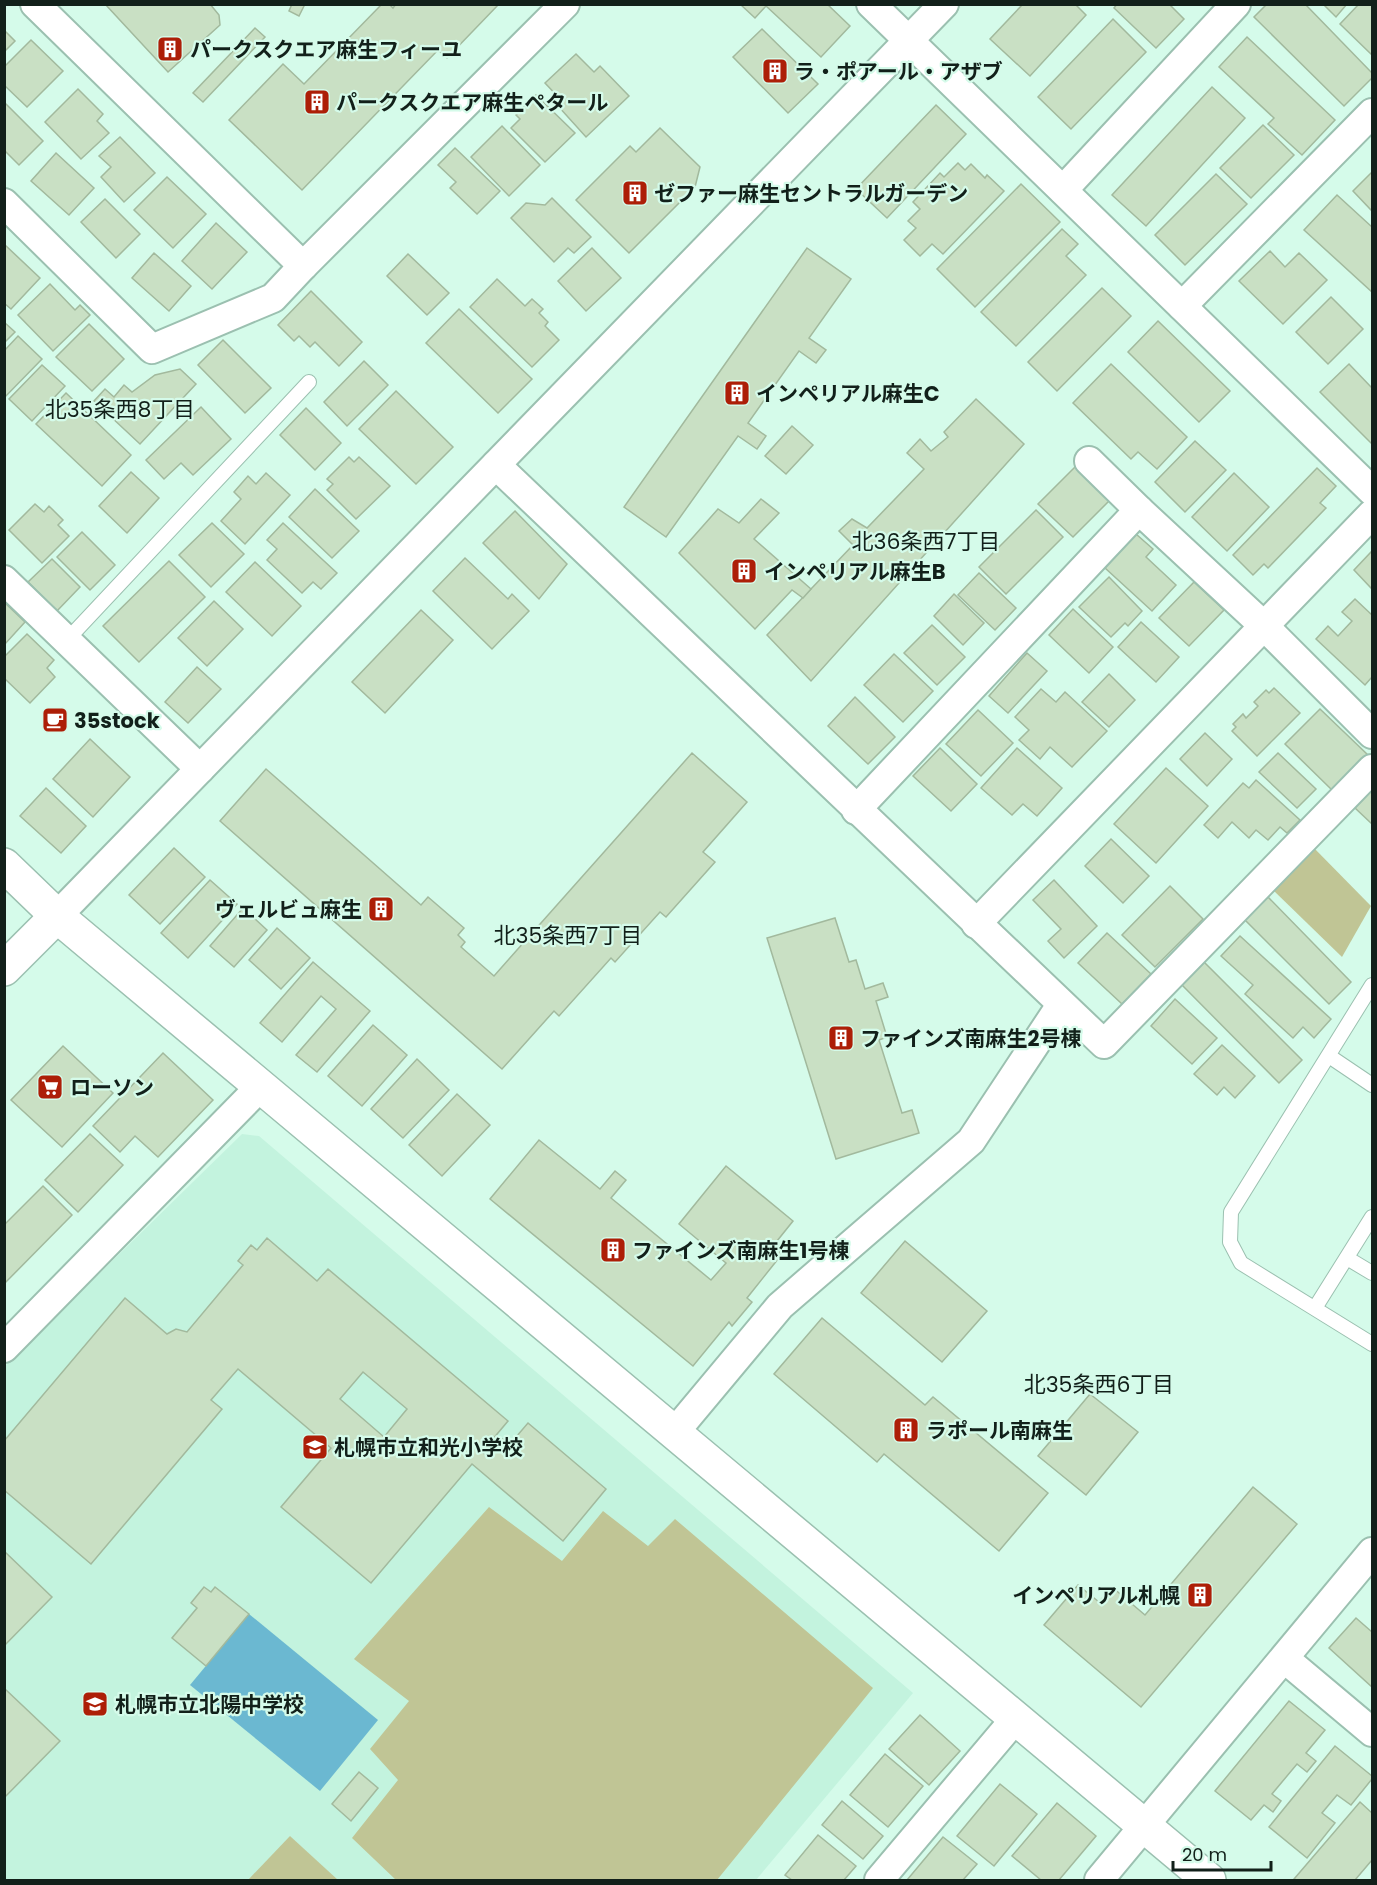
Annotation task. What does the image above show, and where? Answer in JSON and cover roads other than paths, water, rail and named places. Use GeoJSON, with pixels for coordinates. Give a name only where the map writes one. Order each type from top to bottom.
{"type":"FeatureCollection","features":[{"type":"Feature","properties":{"kind":"street"},"geometry":{"type":"LineString","coordinates":[[35,4],[303,266]]}},
{"type":"Feature","properties":{"kind":"street"},"geometry":{"type":"LineString","coordinates":[[4,203],[153,349],[273,298],[565,4]]}},
{"type":"Feature","properties":{"kind":"street"},"geometry":{"type":"LineString","coordinates":[[871,4],[1372,491]]}},
{"type":"Feature","properties":{"kind":"street"},"geometry":{"type":"LineString","coordinates":[[4,969],[944,4]]}},
{"type":"Feature","properties":{"kind":"street"},"geometry":{"type":"LineString","coordinates":[[1063,190],[1236,4]]}},
{"type":"Feature","properties":{"kind":"street"},"geometry":{"type":"LineString","coordinates":[[1182,306],[1372,113]]}},
{"type":"Feature","properties":{"kind":"street"},"geometry":{"type":"LineString","coordinates":[[1089,461],[1138,510],[1264,626],[1372,734]]}},
{"type":"Feature","properties":{"kind":"street"},"geometry":{"type":"LineString","coordinates":[[496,465],[975,924],[1104,1044],[1372,769]]}},
{"type":"Feature","properties":{"kind":"street"},"geometry":{"type":"LineString","coordinates":[[856,810],[1138,510]]}},
{"type":"Feature","properties":{"kind":"street"},"geometry":{"type":"LineString","coordinates":[[975,924],[1372,514]]}},
{"type":"Feature","properties":{"kind":"street"},"geometry":{"type":"LineString","coordinates":[[4,580],[200,769]]}},
{"type":"Feature","properties":{"kind":"street"},"geometry":{"type":"LineString","coordinates":[[4,864],[57,916],[1209,1881]]}},
{"type":"Feature","properties":{"kind":"street"},"geometry":{"type":"LineString","coordinates":[[674,1434],[780,1306],[971,1141],[1061,1005]]}},
{"type":"Feature","properties":{"kind":"street"},"geometry":{"type":"LineString","coordinates":[[4,1348],[260,1087]]}},
{"type":"Feature","properties":{"kind":"street"},"geometry":{"type":"LineString","coordinates":[[1099,1881],[1372,1552]]}},
{"type":"Feature","properties":{"kind":"street"},"geometry":{"type":"LineString","coordinates":[[1285,1659],[1372,1732]]}},
{"type":"Feature","properties":{"kind":"street"},"geometry":{"type":"LineString","coordinates":[[879,1881],[1015,1719]]}},
{"type":"Feature","properties":{"kind":"lane"},"geometry":{"type":"LineString","coordinates":[[67,640],[309,382]]}},
{"type":"Feature","properties":{"kind":"lane"},"geometry":{"type":"LineString","coordinates":[[1372,985],[1232,1212],[1230,1242],[1241,1263],[1372,1344]]}},
{"type":"Feature","properties":{"kind":"lane"},"geometry":{"type":"LineString","coordinates":[[1329,1056],[1372,1085]]}},
{"type":"Feature","properties":{"kind":"lane"},"geometry":{"type":"LineString","coordinates":[[1315,1308],[1371,1223]]}},
{"type":"Feature","properties":{"kind":"lane"},"geometry":{"type":"LineString","coordinates":[[1347,1258],[1372,1273]]}},
{"type":"Feature","properties":{"kind":"water"},"geometry":{"type":"Polygon","coordinates":[[[249,1614],[378,1720],[320,1791],[190,1685],[249,1614]]]}},
{"type":"Feature","properties":{"kind":"place","name":"パークスクエア麻生フィーユ"},"geometry":{"type":"Point","coordinates":[170,49]}},
{"type":"Feature","properties":{"kind":"place","name":"ラ・ポアール・アザブ"},"geometry":{"type":"Point","coordinates":[775,71]}},
{"type":"Feature","properties":{"kind":"place","name":"パークスクエア麻生ペタール"},"geometry":{"type":"Point","coordinates":[317,102]}},
{"type":"Feature","properties":{"kind":"place","name":"ゼファー麻生セントラルガーデン"},"geometry":{"type":"Point","coordinates":[635,193]}},
{"type":"Feature","properties":{"kind":"place","name":"インペリアル麻生C"},"geometry":{"type":"Point","coordinates":[737,393]}},
{"type":"Feature","properties":{"kind":"place","name":"インペリアル麻生B"},"geometry":{"type":"Point","coordinates":[744,571]}},
{"type":"Feature","properties":{"kind":"place","name":"35stock"},"geometry":{"type":"Point","coordinates":[55,720]}},
{"type":"Feature","properties":{"kind":"place","name":"ヴェルビュ麻生"},"geometry":{"type":"Point","coordinates":[381,909]}},
{"type":"Feature","properties":{"kind":"place","name":"ファインズ南麻生2号棟"},"geometry":{"type":"Point","coordinates":[841,1038]}},
{"type":"Feature","properties":{"kind":"place","name":"ローソン"},"geometry":{"type":"Point","coordinates":[50,1087]}},
{"type":"Feature","properties":{"kind":"place","name":"ファインズ南麻生1号棟"},"geometry":{"type":"Point","coordinates":[613,1250]}},
{"type":"Feature","properties":{"kind":"place","name":"ラポール南麻生"},"geometry":{"type":"Point","coordinates":[906,1430]}},
{"type":"Feature","properties":{"kind":"place","name":"札幌市立和光小学校"},"geometry":{"type":"Point","coordinates":[315,1447]}},
{"type":"Feature","properties":{"kind":"place","name":"インペリアル札幌"},"geometry":{"type":"Point","coordinates":[1200,1595]}},
{"type":"Feature","properties":{"kind":"place","name":"札幌市立北陽中学校"},"geometry":{"type":"Point","coordinates":[95,1704]}},
{"type":"Feature","properties":{"kind":"district","name":"北35条西8丁目"},"geometry":{"type":"Point","coordinates":[120,409]}},
{"type":"Feature","properties":{"kind":"district","name":"北36条西7丁目"},"geometry":{"type":"Point","coordinates":[926,541]}},
{"type":"Feature","properties":{"kind":"district","name":"北35条西7丁目"},"geometry":{"type":"Point","coordinates":[568,935]}},
{"type":"Feature","properties":{"kind":"district","name":"北35条西6丁目"},"geometry":{"type":"Point","coordinates":[1099,1384]}}]}
